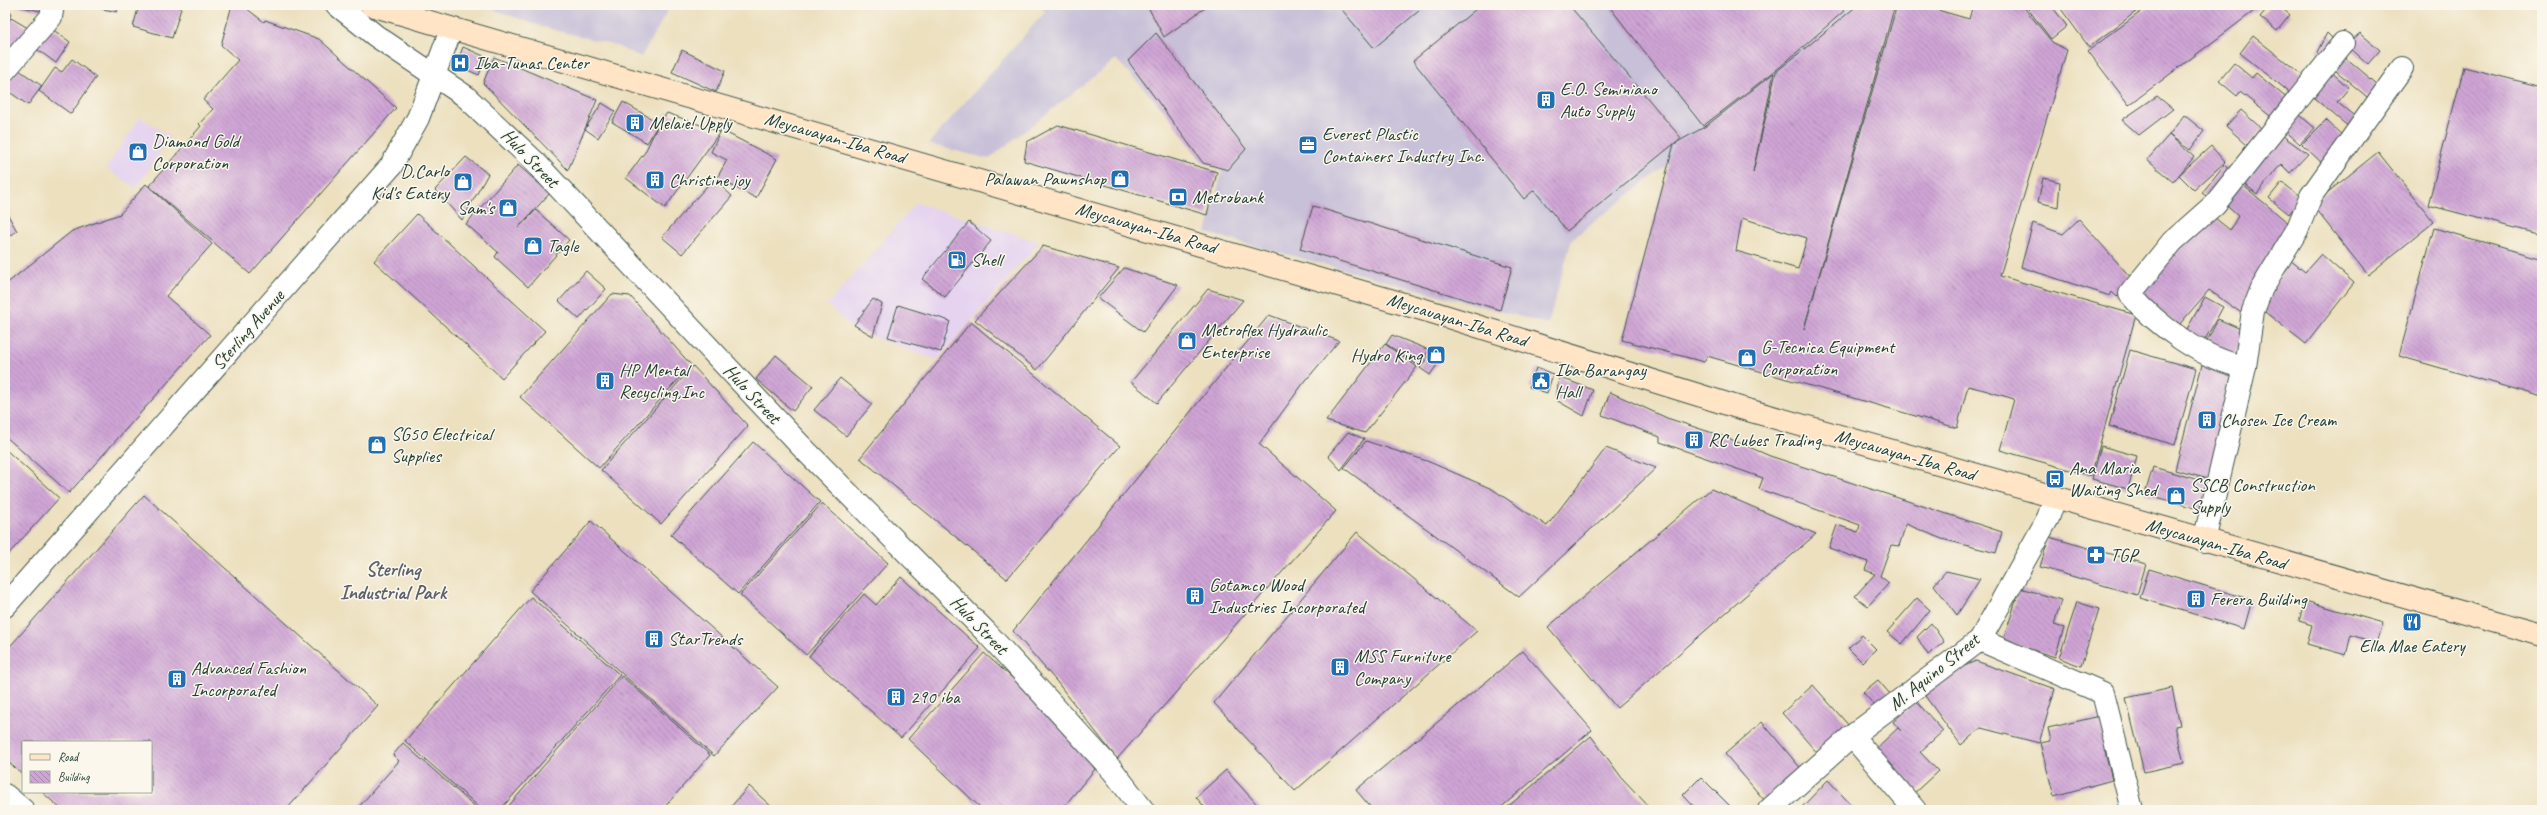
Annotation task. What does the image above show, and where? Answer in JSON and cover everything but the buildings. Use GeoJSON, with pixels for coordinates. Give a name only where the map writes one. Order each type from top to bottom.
{"type":"FeatureCollection","features":[{"type":"Feature","properties":{"kind":"main road","name":"Meycauayan-Iba Road"},"geometry":{"type":"LineString","coordinates":[[371,5],[451,30],[1229,252],[1442,315],[1737,407],[2204,541],[2542,635]]}},
{"type":"Feature","properties":{"kind":"street"},"geometry":{"type":"LineString","coordinates":[[5,70],[51,17],[53,5]]}},
{"type":"Feature","properties":{"kind":"street","name":"Hulo Street"},"geometry":{"type":"LineString","coordinates":[[337,5],[376,36],[435,74],[465,96],[535,162],[801,446],[986,632],[1113,771],[1143,810]]}},
{"type":"Feature","properties":{"kind":"street","name":"Sterling Avenue"},"geometry":{"type":"LineString","coordinates":[[5,606],[391,166],[418,118],[451,30]]}},
{"type":"Feature","properties":{"kind":"street"},"geometry":{"type":"LineString","coordinates":[[2244,367],[2232,365],[2200,352],[2141,308],[2130,294],[2172,242],[2215,204],[2343,43]]}},
{"type":"Feature","properties":{"kind":"street"},"geometry":{"type":"LineString","coordinates":[[2204,541],[2244,367],[2253,311],[2262,288],[2297,230],[2311,196],[2402,68]]}},
{"type":"Feature","properties":{"kind":"street","name":"M. Aquino Street"},"geometry":{"type":"LineString","coordinates":[[1769,810],[1852,736],[1980,640],[2048,518],[2055,498]]}},
{"type":"Feature","properties":{"kind":"street"},"geometry":{"type":"LineString","coordinates":[[1980,640],[2103,693],[2132,810]]}},
{"type":"Feature","properties":{"kind":"street"},"geometry":{"type":"LineString","coordinates":[[1852,736],[1915,810]]}},
{"type":"Feature","properties":{"kind":"street"},"geometry":{"type":"LineString","coordinates":[[5,795],[23,810]]}},
{"type":"Feature","properties":{"kind":"shaded area"},"geometry":{"type":"Polygon","coordinates":[[[494,5],[671,5],[641,57],[614,45],[543,27],[492,9],[494,5]]]}},
{"type":"Feature","properties":{"kind":"shaded area"},"geometry":{"type":"Polygon","coordinates":[[[1040,5],[1872,5],[1572,239],[1548,324],[1206,233],[1222,173],[1116,59],[989,159],[928,144],[1045,12],[1040,5]]]}},
{"type":"Feature","properties":{"kind":"shaded area","name":"Diamond Gold Corporation"},"geometry":{"type":"Polygon","coordinates":[[[140,117],[170,137],[136,188],[106,168],[140,117]]]}},
{"type":"Feature","properties":{"kind":"shaded area"},"geometry":{"type":"Polygon","coordinates":[[[916,203],[1039,242],[937,360],[854,330],[827,305],[916,203]]]}},
{"type":"Feature","properties":{"kind":"place","name":"Iba-Tunas Center"},"geometry":{"type":"Point","coordinates":[460,63]}},
{"type":"Feature","properties":{"kind":"place","name":"E.O. Seminiano Auto Supply"},"geometry":{"type":"Point","coordinates":[1546,100]}},
{"type":"Feature","properties":{"kind":"place","name":"Melaie! Upply"},"geometry":{"type":"Point","coordinates":[635,123]}},
{"type":"Feature","properties":{"kind":"place","name":"Everest Plastic Containers Industry Inc."},"geometry":{"type":"Point","coordinates":[1308,145]}},
{"type":"Feature","properties":{"kind":"place","name":"Diamond Gold Corporation"},"geometry":{"type":"Point","coordinates":[138,152]}},
{"type":"Feature","properties":{"kind":"place","name":"Palawan Pawnshop"},"geometry":{"type":"Point","coordinates":[1120,179]}},
{"type":"Feature","properties":{"kind":"place","name":"Christine joy"},"geometry":{"type":"Point","coordinates":[655,180]}},
{"type":"Feature","properties":{"kind":"place","name":"D,Carlo Kid's Eatery"},"geometry":{"type":"Point","coordinates":[463,182]}},
{"type":"Feature","properties":{"kind":"place","name":"Metrobank"},"geometry":{"type":"Point","coordinates":[1178,197]}},
{"type":"Feature","properties":{"kind":"place","name":"Sam's"},"geometry":{"type":"Point","coordinates":[508,208]}},
{"type":"Feature","properties":{"kind":"place","name":"Tagle"},"geometry":{"type":"Point","coordinates":[533,246]}},
{"type":"Feature","properties":{"kind":"place","name":"Shell"},"geometry":{"type":"Point","coordinates":[957,260]}},
{"type":"Feature","properties":{"kind":"place","name":"Metroflex Hydraulic Enterprise"},"geometry":{"type":"Point","coordinates":[1187,341]}},
{"type":"Feature","properties":{"kind":"place","name":"Hydro King"},"geometry":{"type":"Point","coordinates":[1436,355]}},
{"type":"Feature","properties":{"kind":"place","name":"G-Tecnica Equipment Corporation"},"geometry":{"type":"Point","coordinates":[1747,358]}},
{"type":"Feature","properties":{"kind":"place","name":"HP Mental Recycling,Inc"},"geometry":{"type":"Point","coordinates":[605,381]}},
{"type":"Feature","properties":{"kind":"place","name":"Iba Barangay Hall"},"geometry":{"type":"Point","coordinates":[1541,381]}},
{"type":"Feature","properties":{"kind":"place","name":"Chosen Ice Cream"},"geometry":{"type":"Point","coordinates":[2207,420]}},
{"type":"Feature","properties":{"kind":"place","name":"RC Lubes Trading"},"geometry":{"type":"Point","coordinates":[1694,440]}},
{"type":"Feature","properties":{"kind":"place","name":"SG50 Electrical Supplies"},"geometry":{"type":"Point","coordinates":[377,445]}},
{"type":"Feature","properties":{"kind":"place","name":"Ana Maria Waiting Shed"},"geometry":{"type":"Point","coordinates":[2055,479]}},
{"type":"Feature","properties":{"kind":"place","name":"SSCB Construction Supply"},"geometry":{"type":"Point","coordinates":[2176,496]}},
{"type":"Feature","properties":{"kind":"place","name":"TGP"},"geometry":{"type":"Point","coordinates":[2096,555]}},
{"type":"Feature","properties":{"kind":"place","name":"Gotamco Wood Industries Incorporated"},"geometry":{"type":"Point","coordinates":[1195,596]}},
{"type":"Feature","properties":{"kind":"place","name":"Ferera Building"},"geometry":{"type":"Point","coordinates":[2196,599]}},
{"type":"Feature","properties":{"kind":"place","name":"Ella Mae Eatery"},"geometry":{"type":"Point","coordinates":[2412,622]}},
{"type":"Feature","properties":{"kind":"place","name":"StarTrends"},"geometry":{"type":"Point","coordinates":[654,639]}},
{"type":"Feature","properties":{"kind":"place","name":"MSS Furniture Company"},"geometry":{"type":"Point","coordinates":[1340,667]}},
{"type":"Feature","properties":{"kind":"place","name":"Advanced Fashion Incorporated"},"geometry":{"type":"Point","coordinates":[177,679]}},
{"type":"Feature","properties":{"kind":"place","name":"290 iba"},"geometry":{"type":"Point","coordinates":[896,697]}},
{"type":"Feature","properties":{"kind":"district","name":"Sterling Industrial Park"},"geometry":{"type":"Point","coordinates":[393,580]}}]}
